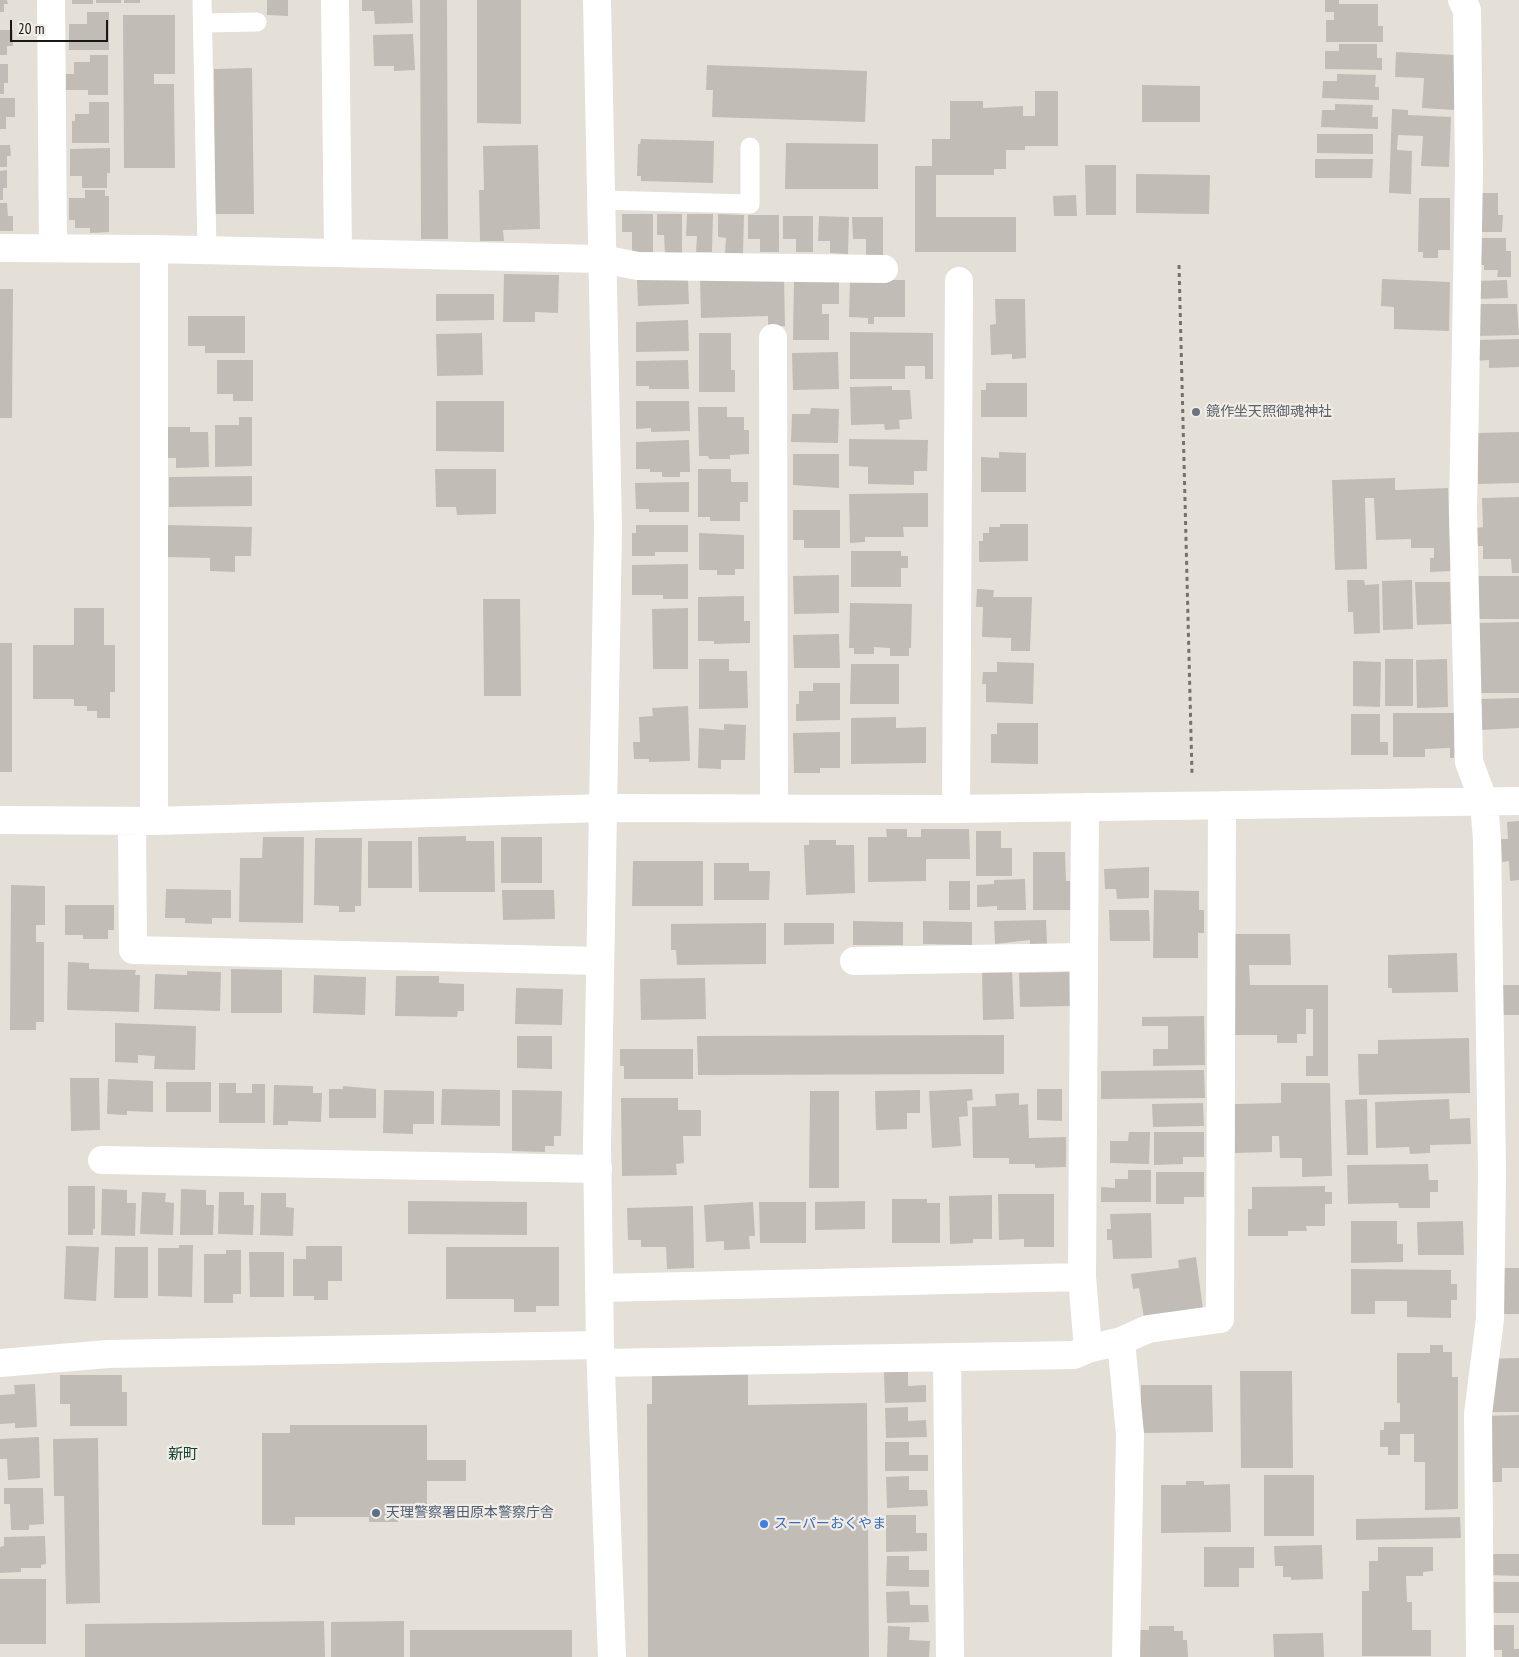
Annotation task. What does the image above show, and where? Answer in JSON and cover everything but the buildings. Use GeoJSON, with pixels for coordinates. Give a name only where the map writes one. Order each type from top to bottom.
{"type":"FeatureCollection","features":[{"type":"Feature","properties":{"kind":"street"},"geometry":{"type":"LineString","coordinates":[[51,0],[53,248]]}},
{"type":"Feature","properties":{"kind":"street"},"geometry":{"type":"LineString","coordinates":[[335,0],[338,253]]}},
{"type":"Feature","properties":{"kind":"street"},"geometry":{"type":"LineString","coordinates":[[596,0],[608,528],[605,808],[600,961],[598,1288],[612,1657]]}},
{"type":"Feature","properties":{"kind":"street"},"geometry":{"type":"LineString","coordinates":[[1462,0],[1466,10],[1469,171],[1463,512],[1469,762],[1484,802],[1487,849],[1492,1172],[1490,1319],[1478,1414],[1480,1657]]}},
{"type":"Feature","properties":{"kind":"street"},"geometry":{"type":"LineString","coordinates":[[0,248],[154,249],[602,259],[638,266],[884,269]]}},
{"type":"Feature","properties":{"kind":"street"},"geometry":{"type":"LineString","coordinates":[[154,249],[143,821],[133,950],[600,961]]}},
{"type":"Feature","properties":{"kind":"street"},"geometry":{"type":"LineString","coordinates":[[956,809],[958,281]]}},
{"type":"Feature","properties":{"kind":"street"},"geometry":{"type":"LineString","coordinates":[[773,338],[774,807]]}},
{"type":"Feature","properties":{"kind":"street"},"geometry":{"type":"LineString","coordinates":[[0,820],[143,821],[605,808],[956,809],[1519,801]]}},
{"type":"Feature","properties":{"kind":"street"},"geometry":{"type":"LineString","coordinates":[[0,1363],[108,1354],[601,1354],[947,1358],[1074,1356],[1088,1349],[1121,1342],[1148,1328],[1220,1319],[1222,805]]}},
{"type":"Feature","properties":{"kind":"street"},"geometry":{"type":"LineString","coordinates":[[1085,807],[1082,1277],[1088,1349]]}},
{"type":"Feature","properties":{"kind":"street"},"geometry":{"type":"LineString","coordinates":[[854,961],[1084,957]]}},
{"type":"Feature","properties":{"kind":"street"},"geometry":{"type":"LineString","coordinates":[[102,1160],[598,1169]]}},
{"type":"Feature","properties":{"kind":"street"},"geometry":{"type":"LineString","coordinates":[[598,1288],[1082,1277]]}},
{"type":"Feature","properties":{"kind":"street"},"geometry":{"type":"LineString","coordinates":[[1121,1342],[1130,1434],[1126,1657]]}},
{"type":"Feature","properties":{"kind":"street"},"geometry":{"type":"LineString","coordinates":[[947,1358],[950,1657]]}},
{"type":"Feature","properties":{"kind":"lane"},"geometry":{"type":"LineString","coordinates":[[202,0],[207,250]]}},
{"type":"Feature","properties":{"kind":"lane"},"geometry":{"type":"LineString","coordinates":[[203,23],[257,22]]}},
{"type":"Feature","properties":{"kind":"lane"},"geometry":{"type":"LineString","coordinates":[[601,200],[750,204],[750,147]]}},
{"type":"Feature","properties":{"kind":"path"},"geometry":{"type":"LineString","coordinates":[[1179,265],[1193,805]]}},
{"type":"Feature","properties":{"kind":"place","name":"鏡作坐天照御魂神社"},"geometry":{"type":"Point","coordinates":[1196,412]}},
{"type":"Feature","properties":{"kind":"place","name":"天理警察署田原本警察庁舎"},"geometry":{"type":"Point","coordinates":[376,1513]}},
{"type":"Feature","properties":{"kind":"place","name":"スーパーおくやま"},"geometry":{"type":"Point","coordinates":[764,1524]}},
{"type":"Feature","properties":{"kind":"district","name":"新町"},"geometry":{"type":"Point","coordinates":[183,1455]}}]}
